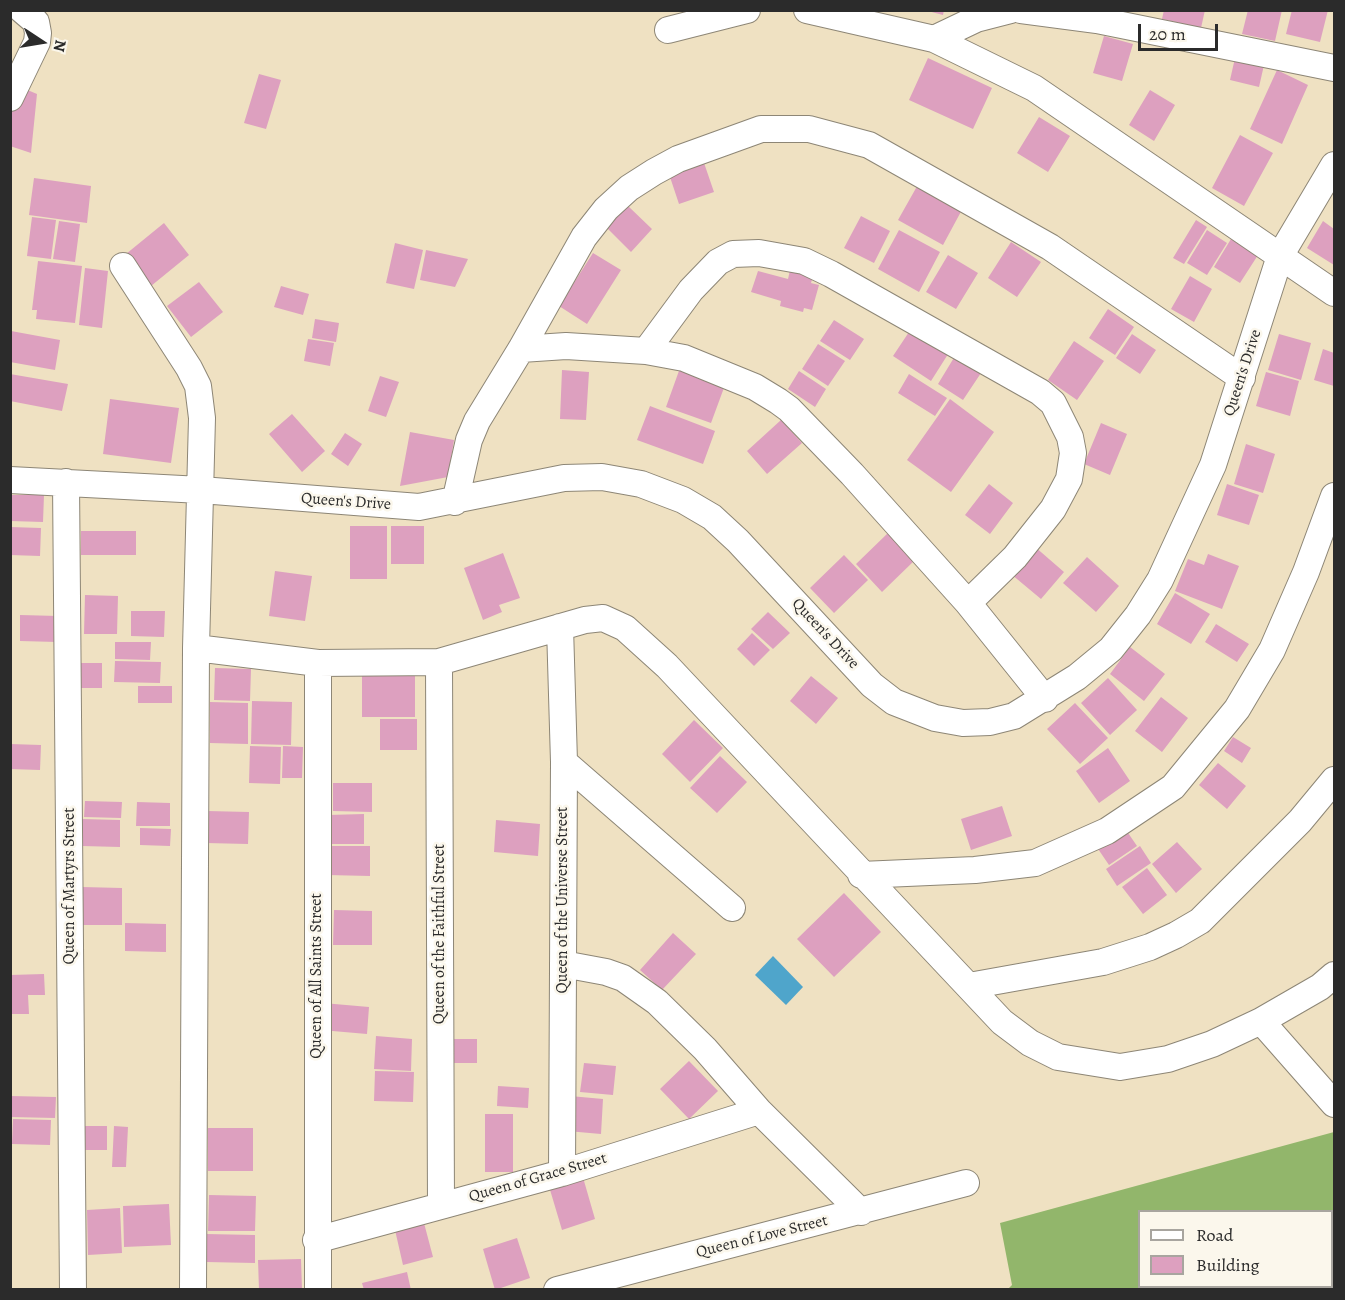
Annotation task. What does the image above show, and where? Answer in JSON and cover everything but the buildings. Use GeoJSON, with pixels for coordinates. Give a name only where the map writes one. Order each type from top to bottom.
{"type":"FeatureCollection","features":[{"type":"Feature","properties":{"kind":"street"},"geometry":{"type":"LineString","coordinates":[[10,98],[37,42],[36,21],[22,10]]}},
{"type":"Feature","properties":{"kind":"street"},"geometry":{"type":"LineString","coordinates":[[668,30],[747,10]]}},
{"type":"Feature","properties":{"kind":"street"},"geometry":{"type":"LineString","coordinates":[[807,10],[934,39],[1034,88],[1335,293]]}},
{"type":"Feature","properties":{"kind":"street"},"geometry":{"type":"LineString","coordinates":[[934,39],[976,19],[1011,10]]}},
{"type":"Feature","properties":{"kind":"street"},"geometry":{"type":"LineString","coordinates":[[1021,10],[1097,20],[1335,68]]}},
{"type":"Feature","properties":{"kind":"street"},"geometry":{"type":"LineString","coordinates":[[455,502],[469,440],[477,421],[521,349],[584,237],[606,209],[629,188],[678,159],[761,129],[797,128],[837,135],[869,145],[1050,247],[1242,378]]}},
{"type":"Feature","properties":{"kind":"street","name":"Queen's Drive"},"geometry":{"type":"LineString","coordinates":[[10,480],[201,490],[381,506],[419,507],[455,502],[519,485],[564,478],[603,477],[641,484],[683,500],[712,517],[738,541],[872,685],[894,702],[935,718],[963,723],[990,723],[1014,716],[1045,699],[1077,677],[1111,649],[1144,607],[1160,580],[1212,465],[1280,256],[1335,165]]}},
{"type":"Feature","properties":{"kind":"street"},"geometry":{"type":"LineString","coordinates":[[646,351],[691,290],[718,262],[733,254],[759,253],[804,261],[831,274],[1040,392],[1053,403],[1070,437],[1073,453],[1069,479],[1053,509],[1015,557],[968,603]]}},
{"type":"Feature","properties":{"kind":"street"},"geometry":{"type":"LineString","coordinates":[[123,266],[189,368],[198,386],[202,418],[196,648],[193,1290]]}},
{"type":"Feature","properties":{"kind":"street"},"geometry":{"type":"LineString","coordinates":[[521,349],[566,346],[646,351],[684,358],[755,387],[789,409],[968,603],[1045,699]]}},
{"type":"Feature","properties":{"kind":"street","name":"Queen of Martyrs Street"},"geometry":{"type":"LineString","coordinates":[[66,482],[73,1290]]}},
{"type":"Feature","properties":{"kind":"street"},"geometry":{"type":"LineString","coordinates":[[861,875],[975,870],[1035,863],[1107,831],[1173,787],[1237,709],[1272,650],[1306,572],[1335,496]]}},
{"type":"Feature","properties":{"kind":"street"},"geometry":{"type":"LineString","coordinates":[[196,648],[318,663],[439,662],[585,620],[603,618],[625,628],[667,666],[861,875],[1002,1022],[1030,1043],[1058,1057],[1120,1067],[1168,1059],[1201,1048],[1261,1021],[1320,987],[1335,975]]}},
{"type":"Feature","properties":{"kind":"street","name":"Queen of the Universe Street"},"geometry":{"type":"LineString","coordinates":[[560,627],[564,762],[562,1173]]}},
{"type":"Feature","properties":{"kind":"street","name":"Queen of the Faithful Street"},"geometry":{"type":"LineString","coordinates":[[439,662],[441,1205]]}},
{"type":"Feature","properties":{"kind":"street","name":"Queen of All Saints Street"},"geometry":{"type":"LineString","coordinates":[[318,663],[316,1240],[318,1290]]}},
{"type":"Feature","properties":{"kind":"street"},"geometry":{"type":"LineString","coordinates":[[564,762],[732,908]]}},
{"type":"Feature","properties":{"kind":"street"},"geometry":{"type":"LineString","coordinates":[[969,986],[1103,962],[1150,947],[1176,935],[1200,921],[1300,821],[1335,780]]}},
{"type":"Feature","properties":{"kind":"street"},"geometry":{"type":"LineString","coordinates":[[563,964],[606,972],[640,988],[705,1049],[759,1111],[861,1212]]}},
{"type":"Feature","properties":{"kind":"street"},"geometry":{"type":"LineString","coordinates":[[1261,1021],[1335,1104]]}},
{"type":"Feature","properties":{"kind":"street","name":"Queen of Grace Street"},"geometry":{"type":"LineString","coordinates":[[316,1240],[562,1173],[759,1111]]}},
{"type":"Feature","properties":{"kind":"street","name":"Queen of Love Street"},"geometry":{"type":"LineString","coordinates":[[557,1290],[966,1183]]}},
{"type":"Feature","properties":{"kind":"green space"},"geometry":{"type":"Polygon","coordinates":[[[1334,1132],[1334,1289],[1008,1289],[1012,1285],[1000,1223],[1334,1132]]]}},
{"type":"Feature","properties":{"kind":"water"},"geometry":{"type":"Polygon","coordinates":[[[773,956],[803,987],[786,1005],[755,975],[773,956]]]}}]}
